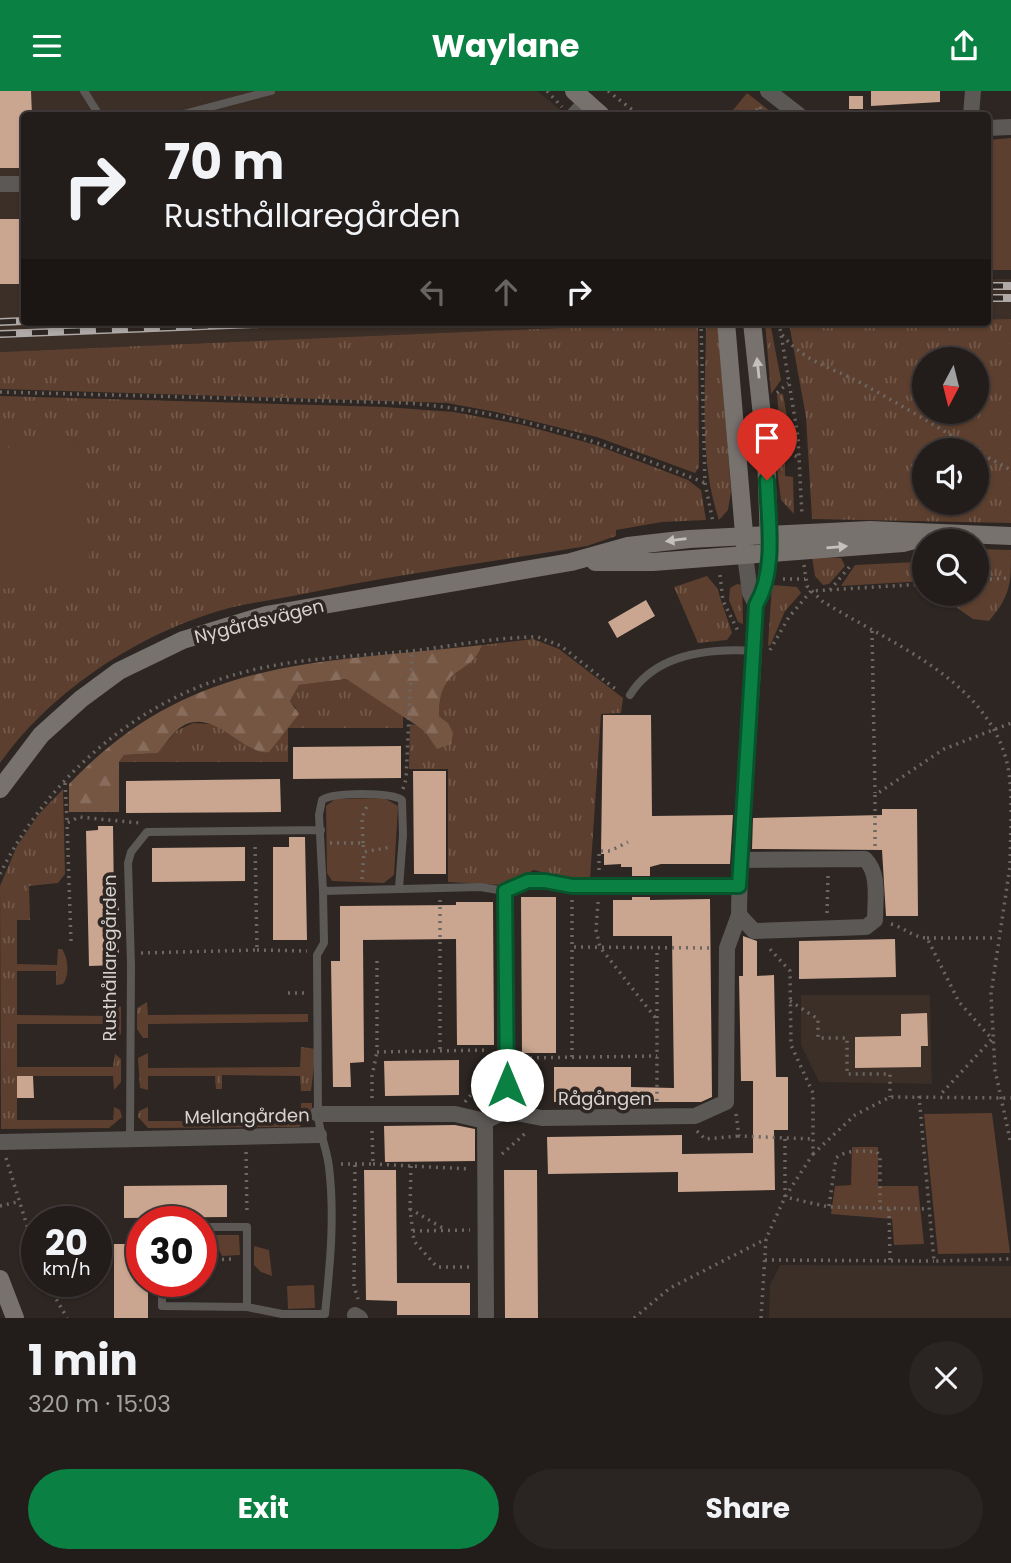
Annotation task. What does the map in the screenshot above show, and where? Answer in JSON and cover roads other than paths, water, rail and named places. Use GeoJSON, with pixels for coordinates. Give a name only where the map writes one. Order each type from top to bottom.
{"type":"FeatureCollection","features":[{"type":"Feature","properties":{"kind":"street"},"geometry":{"type":"LineString","coordinates":[[768,91],[795,112]]}},
{"type":"Feature","properties":{"kind":"street"},"geometry":{"type":"LineString","coordinates":[[971,112],[973,91]]}},
{"type":"Feature","properties":{"kind":"street"},"geometry":{"type":"LineString","coordinates":[[581,96],[598,112]]}},
{"type":"Feature","properties":{"kind":"street"},"geometry":{"type":"LineString","coordinates":[[581,96],[610,112]]}},
{"type":"Feature","properties":{"kind":"street"},"geometry":{"type":"LineString","coordinates":[[991,128],[1011,127]]}},
{"type":"Feature","properties":{"kind":"street"},"geometry":{"type":"LineString","coordinates":[[0,184],[21,184]]}},
{"type":"Feature","properties":{"kind":"street"},"geometry":{"type":"LineString","coordinates":[[726,326],[745,555],[750,593],[756,605]]}},
{"type":"Feature","properties":{"kind":"street"},"geometry":{"type":"LineString","coordinates":[[741,860],[865,859],[872,865],[875,920],[866,927],[754,931],[739,915],[739,886],[756,605],[764,589],[769,553],[766,453],[752,326]]}},
{"type":"Feature","properties":{"kind":"street","name":"Nygårdsvägen"},"geometry":{"type":"LineString","coordinates":[[0,789],[41,736],[81,699],[120,671],[183,640],[266,615],[571,562],[628,546],[769,533],[803,541],[903,543],[936,535],[1011,535]]}},
{"type":"Feature","properties":{"kind":"street","name":"Nygårdsvägen"},"geometry":{"type":"LineString","coordinates":[[571,562],[653,562],[769,553],[803,541]]}},
{"type":"Feature","properties":{"kind":"street"},"geometry":{"type":"LineString","coordinates":[[318,1114],[455,1114],[485,1121],[506,1111],[505,891],[528,881],[572,886],[739,886]]}},
{"type":"Feature","properties":{"kind":"street","name":"Rågången"},"geometry":{"type":"LineString","coordinates":[[506,1111],[542,1118],[657,1118],[695,1116],[726,1102],[727,948],[739,915]]}},
{"type":"Feature","properties":{"kind":"street"},"geometry":{"type":"LineString","coordinates":[[485,1121],[486,1318]]}},
{"type":"Feature","properties":{"kind":"street","name":"Mellangården"},"geometry":{"type":"LineString","coordinates":[[1,1142],[130,1137],[319,1135]]}},
{"type":"Feature","properties":{"kind":"street"},"geometry":{"type":"LineString","coordinates":[[0,1279],[15,1318]]}},
{"type":"Feature","properties":{"kind":"lane"},"geometry":{"type":"LineString","coordinates":[[84,91],[97,112]]}},
{"type":"Feature","properties":{"kind":"lane"},"geometry":{"type":"LineString","coordinates":[[191,112],[271,91]]}},
{"type":"Feature","properties":{"kind":"lane"},"geometry":{"type":"LineString","coordinates":[[630,695],[647,676],[680,657],[713,651],[755,651]]}},
{"type":"Feature","properties":{"kind":"lane"},"geometry":{"type":"LineString","coordinates":[[319,1135],[317,955],[324,943],[319,815],[322,800],[335,795],[398,797],[403,805],[399,888]]}},
{"type":"Feature","properties":{"kind":"lane","name":"Rusthållaregården"},"geometry":{"type":"LineString","coordinates":[[130,1137],[128,863],[131,852],[147,832],[321,829]]}},
{"type":"Feature","properties":{"kind":"lane"},"geometry":{"type":"LineString","coordinates":[[323,891],[362,888],[505,891]]}},
{"type":"Feature","properties":{"kind":"lane","name":"Mellangården"},"geometry":{"type":"LineString","coordinates":[[162,1297],[162,1306],[247,1307],[282,1314],[325,1314],[332,1221],[329,1164],[319,1135]]}},
{"type":"Feature","properties":{"kind":"lane"},"geometry":{"type":"LineString","coordinates":[[217,1227],[247,1227],[247,1307]]}},
{"type":"Feature","properties":{"kind":"railway"},"geometry":{"type":"LineString","coordinates":[[991,286],[1011,286]]}},
{"type":"Feature","properties":{"kind":"railway"},"geometry":{"type":"LineString","coordinates":[[991,298],[1011,298]]}},
{"type":"Feature","properties":{"kind":"railway"},"geometry":{"type":"LineString","coordinates":[[0,322],[21,321]]}},
{"type":"Feature","properties":{"kind":"railway"},"geometry":{"type":"LineString","coordinates":[[0,334],[206,326]]}}]}
